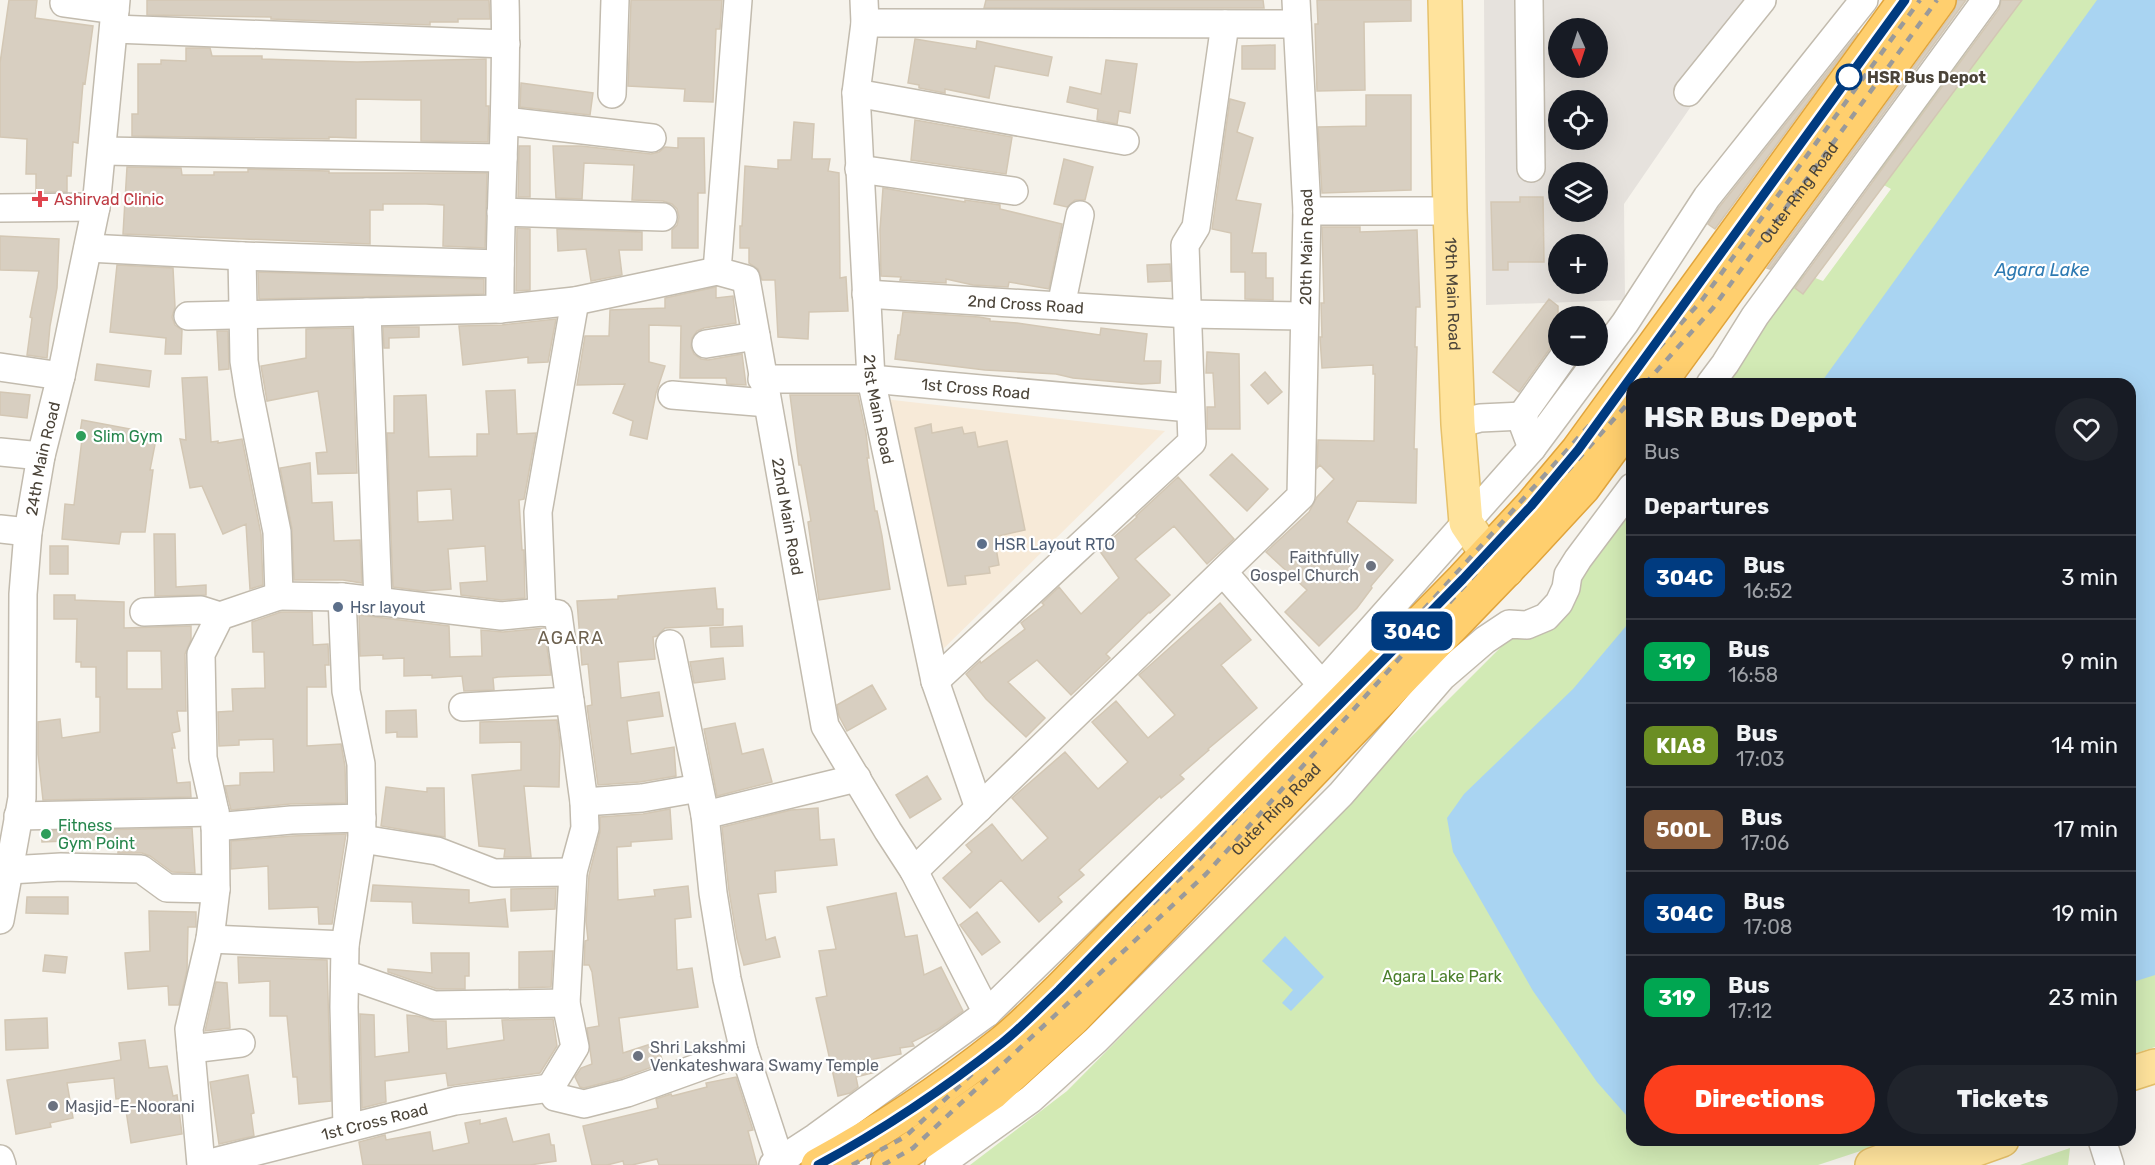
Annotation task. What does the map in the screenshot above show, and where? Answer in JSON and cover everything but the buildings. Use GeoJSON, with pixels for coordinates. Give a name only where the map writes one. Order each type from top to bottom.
{"type":"FeatureCollection","features":[{"type":"Feature","properties":{"kind":"highway","name":"Outer Ring Road"},"geometry":{"type":"LineString","coordinates":[[1630,378],[1905,0]]}},
{"type":"Feature","properties":{"kind":"highway","name":"Outer Ring Road"},"geometry":{"type":"LineString","coordinates":[[1663,378],[1939,0]]}},
{"type":"Feature","properties":{"kind":"highway","name":"Outer Ring Road"},"geometry":{"type":"LineString","coordinates":[[888,1165],[992,1093],[1073,1018],[1497,562],[1524,513],[1578,450],[1626,384]]}},
{"type":"Feature","properties":{"kind":"highway","name":"Outer Ring Road"},"geometry":{"type":"LineString","coordinates":[[818,1165],[866,1139],[1003,1042],[1497,562],[1583,488],[1626,429]]}},
{"type":"Feature","properties":{"kind":"main road","name":"19th Main Road"},"geometry":{"type":"LineString","coordinates":[[1445,0],[1458,424],[1466,523],[1497,562]]}},
{"type":"Feature","properties":{"kind":"main road"},"geometry":{"type":"LineString","coordinates":[[2136,1072],[2155,1066]]}},
{"type":"Feature","properties":{"kind":"main road"},"geometry":{"type":"LineString","coordinates":[[2136,1096],[2155,1089]]}},
{"type":"Feature","properties":{"kind":"main road"},"geometry":{"type":"LineString","coordinates":[[1872,1165],[1923,1146]]}},
{"type":"Feature","properties":{"kind":"main road"},"geometry":{"type":"LineString","coordinates":[[1932,1165],[1985,1146]]}},
{"type":"Feature","properties":{"kind":"street"},"geometry":{"type":"LineString","coordinates":[[500,309],[505,121],[505,0]]}},
{"type":"Feature","properties":{"kind":"street"},"geometry":{"type":"LineString","coordinates":[[612,94],[615,0]]}},
{"type":"Feature","properties":{"kind":"street"},"geometry":{"type":"LineString","coordinates":[[188,316],[500,309],[575,301],[717,272],[738,0]]}},
{"type":"Feature","properties":{"kind":"street"},"geometry":{"type":"LineString","coordinates":[[1528,0],[1531,168]]}},
{"type":"Feature","properties":{"kind":"street"},"geometry":{"type":"LineString","coordinates":[[1688,92],[1762,0]]}},
{"type":"Feature","properties":{"kind":"street"},"geometry":{"type":"LineString","coordinates":[[670,644],[705,815],[713,893],[727,979],[744,1051],[779,1164],[987,1012],[1322,685],[1532,448],[1625,323],[1707,197],[1864,0]]}},
{"type":"Feature","properties":{"kind":"street"},"geometry":{"type":"LineString","coordinates":[[1714,378],[1755,316],[1986,0]]}},
{"type":"Feature","properties":{"kind":"street"},"geometry":{"type":"LineString","coordinates":[[64,3],[115,13],[506,44]]}},
{"type":"Feature","properties":{"kind":"street"},"geometry":{"type":"LineString","coordinates":[[865,11],[1225,24],[1296,12]]}},
{"type":"Feature","properties":{"kind":"street","name":"21st Main Road"},"geometry":{"type":"LineString","coordinates":[[865,11],[856,93],[871,379],[935,681],[979,808]]}},
{"type":"Feature","properties":{"kind":"street","name":"20th Main Road"},"geometry":{"type":"LineString","coordinates":[[1223,572],[1301,496],[1307,211],[1296,12]]}},
{"type":"Feature","properties":{"kind":"street","name":"24th Main Road"},"geometry":{"type":"LineString","coordinates":[[0,920],[9,870],[13,803],[11,593],[28,532],[41,456],[61,376],[96,207],[115,13]]}},
{"type":"Feature","properties":{"kind":"street"},"geometry":{"type":"LineString","coordinates":[[935,681],[1192,442],[1185,245],[1196,227],[1225,24]]}},
{"type":"Feature","properties":{"kind":"street"},"geometry":{"type":"LineString","coordinates":[[856,93],[1125,141]]}},
{"type":"Feature","properties":{"kind":"street"},"geometry":{"type":"LineString","coordinates":[[505,121],[652,138]]}},
{"type":"Feature","properties":{"kind":"street"},"geometry":{"type":"LineString","coordinates":[[103,151],[503,158]]}},
{"type":"Feature","properties":{"kind":"street"},"geometry":{"type":"LineString","coordinates":[[859,169],[1014,191]]}},
{"type":"Feature","properties":{"kind":"street"},"geometry":{"type":"LineString","coordinates":[[0,208],[96,207]]}},
{"type":"Feature","properties":{"kind":"street"},"geometry":{"type":"LineString","coordinates":[[1307,211],[1450,211]]}},
{"type":"Feature","properties":{"kind":"street"},"geometry":{"type":"LineString","coordinates":[[501,212],[663,217]]}},
{"type":"Feature","properties":{"kind":"street"},"geometry":{"type":"LineString","coordinates":[[1061,306],[1080,215]]}},
{"type":"Feature","properties":{"kind":"street"},"geometry":{"type":"LineString","coordinates":[[88,248],[242,256],[500,264]]}},
{"type":"Feature","properties":{"kind":"street"},"geometry":{"type":"LineString","coordinates":[[242,256],[244,361],[277,532],[279,596]]}},
{"type":"Feature","properties":{"kind":"street","name":"22nd Main Road"},"geometry":{"type":"LineString","coordinates":[[717,272],[746,279],[825,726],[914,871],[987,1012]]}},
{"type":"Feature","properties":{"kind":"street","name":"2nd Cross Road"},"geometry":{"type":"LineString","coordinates":[[866,294],[1188,314],[1304,316]]}},
{"type":"Feature","properties":{"kind":"street"},"geometry":{"type":"LineString","coordinates":[[542,612],[538,512],[575,301]]}},
{"type":"Feature","properties":{"kind":"street"},"geometry":{"type":"LineString","coordinates":[[367,312],[378,602]]}},
{"type":"Feature","properties":{"kind":"street"},"geometry":{"type":"LineString","coordinates":[[1608,322],[1625,323]]}},
{"type":"Feature","properties":{"kind":"street"},"geometry":{"type":"LineString","coordinates":[[706,344],[756,336]]}},
{"type":"Feature","properties":{"kind":"street"},"geometry":{"type":"LineString","coordinates":[[1532,448],[1523,424],[1523,416],[1528,404],[1556,366]]}},
{"type":"Feature","properties":{"kind":"street"},"geometry":{"type":"LineString","coordinates":[[0,367],[61,376]]}},
{"type":"Feature","properties":{"kind":"street","name":"1st Cross Road"},"geometry":{"type":"LineString","coordinates":[[672,395],[765,391],[871,379],[1190,408]]}},
{"type":"Feature","properties":{"kind":"street"},"geometry":{"type":"LineString","coordinates":[[1458,424],[1480,418],[1523,416]]}},
{"type":"Feature","properties":{"kind":"street"},"geometry":{"type":"LineString","coordinates":[[0,452],[41,456]]}},
{"type":"Feature","properties":{"kind":"street"},"geometry":{"type":"LineString","coordinates":[[939,1165],[1031,1099],[1096,1041],[1341,794],[1442,677],[1485,640],[1509,624],[1527,625],[1546,617],[1558,603],[1566,588],[1568,576],[1578,558],[1626,495]]}},
{"type":"Feature","properties":{"kind":"street"},"geometry":{"type":"LineString","coordinates":[[0,529],[28,532]]}},
{"type":"Feature","properties":{"kind":"street"},"geometry":{"type":"LineString","coordinates":[[914,871],[1223,572],[1322,685]]}},
{"type":"Feature","properties":{"kind":"street"},"geometry":{"type":"LineString","coordinates":[[144,612],[201,610],[220,616],[279,596],[342,597],[501,616],[542,612],[558,614],[584,802],[585,828],[573,872],[566,1003],[574,1047],[550,1088],[555,1097],[584,1104],[627,1093],[744,1051]]}},
{"type":"Feature","properties":{"kind":"street"},"geometry":{"type":"LineString","coordinates":[[342,597],[346,691],[361,764],[362,828],[345,945],[347,1128]]}},
{"type":"Feature","properties":{"kind":"street"},"geometry":{"type":"LineString","coordinates":[[202,1165],[189,1029],[210,939],[216,890],[215,820],[203,758],[201,654],[220,616]]}},
{"type":"Feature","properties":{"kind":"street"},"geometry":{"type":"LineString","coordinates":[[463,707],[570,701]]}},
{"type":"Feature","properties":{"kind":"street"},"geometry":{"type":"LineString","coordinates":[[705,815],[857,778]]}},
{"type":"Feature","properties":{"kind":"street"},"geometry":{"type":"LineString","coordinates":[[584,802],[642,798],[699,788]]}},
{"type":"Feature","properties":{"kind":"street"},"geometry":{"type":"LineString","coordinates":[[13,803],[215,820],[291,820],[362,828],[437,851],[494,873],[573,872]]}},
{"type":"Feature","properties":{"kind":"street"},"geometry":{"type":"LineString","coordinates":[[9,870],[61,867],[141,869],[167,888],[216,890]]}},
{"type":"Feature","properties":{"kind":"street"},"geometry":{"type":"LineString","coordinates":[[210,939],[345,945]]}},
{"type":"Feature","properties":{"kind":"street"},"geometry":{"type":"LineString","coordinates":[[345,974],[434,1005],[566,1003]]}},
{"type":"Feature","properties":{"kind":"street"},"geometry":{"type":"LineString","coordinates":[[191,1049],[241,1043]]}},
{"type":"Feature","properties":{"kind":"street","name":"1st Cross Road"},"geometry":{"type":"LineString","coordinates":[[202,1165],[454,1101],[550,1088]]}},
{"type":"Feature","properties":{"kind":"street"},"geometry":{"type":"LineString","coordinates":[[2104,1146],[2110,1165]]}},
{"type":"Feature","properties":{"kind":"street"},"geometry":{"type":"LineString","coordinates":[[0,1159],[2,1165]]}},
{"type":"Feature","properties":{"kind":"shaded area"},"geometry":{"type":"Polygon","coordinates":[[[1484,0],[1764,0],[1624,204],[1625,300],[1486,305],[1484,0]]]}},
{"type":"Feature","properties":{"kind":"shaded area","name":"HSR Layout RTO"},"geometry":{"type":"Polygon","coordinates":[[[884,399],[1165,431],[936,656],[884,399]]]}},
{"type":"Feature","properties":{"kind":"green space","name":"Agara Lake"},"geometry":{"type":"Polygon","coordinates":[[[2006,0],[2155,0],[2155,1047],[2136,1053],[2136,378],[1719,378],[1800,272],[1823,281],[1891,189],[1871,178],[2006,0]]]}},
{"type":"Feature","properties":{"kind":"green space","name":"Agara Lake Park"},"geometry":{"type":"Polygon","coordinates":[[[1626,501],[1626,1146],[1876,1146],[1818,1165],[970,1165],[1067,1091],[1182,975],[1383,765],[1511,637],[1535,637],[1557,623],[1580,566],[1626,501]]]}},
{"type":"Feature","properties":{"kind":"green space"},"geometry":{"type":"Polygon","coordinates":[[[2070,1148],[2068,1165],[2020,1165],[2070,1148]]]}},
{"type":"Feature","properties":{"kind":"water","name":"Agara Lake"},"geometry":{"type":"Polygon","coordinates":[[[2097,0],[2155,0],[2155,975],[2136,981],[2136,378],[1824,378],[2097,0]]]}},
{"type":"Feature","properties":{"kind":"water"},"geometry":{"type":"Polygon","coordinates":[[[1626,626],[1626,1115],[1597,1082],[1533,991],[1453,852],[1447,818],[1464,794],[1573,689],[1626,626]]]}},
{"type":"Feature","properties":{"kind":"water"},"geometry":{"type":"Polygon","coordinates":[[[1285,936],[1324,977],[1291,1011],[1282,1003],[1293,990],[1262,961],[1285,936]]]}},
{"type":"Feature","properties":{"kind":"railway"},"geometry":{"type":"LineString","coordinates":[[1632,378],[1702,300],[1920,0]]}},
{"type":"Feature","properties":{"kind":"railway"},"geometry":{"type":"LineString","coordinates":[[1650,378],[1713,308],[1937,0]]}},
{"type":"Feature","properties":{"kind":"railway"},"geometry":{"type":"LineString","coordinates":[[852,1165],[905,1137],[1195,864],[1626,385]]}},
{"type":"Feature","properties":{"kind":"railway"},"geometry":{"type":"LineString","coordinates":[[883,1165],[913,1148],[1206,874],[1626,406]]}},
{"type":"Feature","properties":{"kind":"bus line","name":"304C"},"geometry":{"type":"LineString","coordinates":[[1630,378],[1905,0]]}},
{"type":"Feature","properties":{"kind":"bus line","name":"304C"},"geometry":{"type":"LineString","coordinates":[[818,1165],[866,1139],[928,1098],[1003,1042],[1059,990],[1504,536],[1578,450],[1626,384]]}},
{"type":"Feature","properties":{"kind":"place","name":"HSR Bus Depot"},"geometry":{"type":"Point","coordinates":[1849,77]}},
{"type":"Feature","properties":{"kind":"place","name":"Ashirvad Clinic"},"geometry":{"type":"Point","coordinates":[40,199]}},
{"type":"Feature","properties":{"kind":"place","name":"Slim Gym"},"geometry":{"type":"Point","coordinates":[81,436]}},
{"type":"Feature","properties":{"kind":"place","name":"HSR Layout RTO"},"geometry":{"type":"Point","coordinates":[982,544]}},
{"type":"Feature","properties":{"kind":"place","name":"Faithfully Gospel Church"},"geometry":{"type":"Point","coordinates":[1371,566]}},
{"type":"Feature","properties":{"kind":"place","name":"Hsr layout"},"geometry":{"type":"Point","coordinates":[338,607]}},
{"type":"Feature","properties":{"kind":"place","name":"Fitness Gym Point"},"geometry":{"type":"Point","coordinates":[46,834]}},
{"type":"Feature","properties":{"kind":"place","name":"Shri Lakshmi Venkateshwara Swamy Temple"},"geometry":{"type":"Point","coordinates":[638,1056]}},
{"type":"Feature","properties":{"kind":"place","name":"Masjid-E-Noorani"},"geometry":{"type":"Point","coordinates":[53,1106]}},
{"type":"Feature","properties":{"kind":"district","name":"AGARA"},"geometry":{"type":"Point","coordinates":[571,638]}}]}
